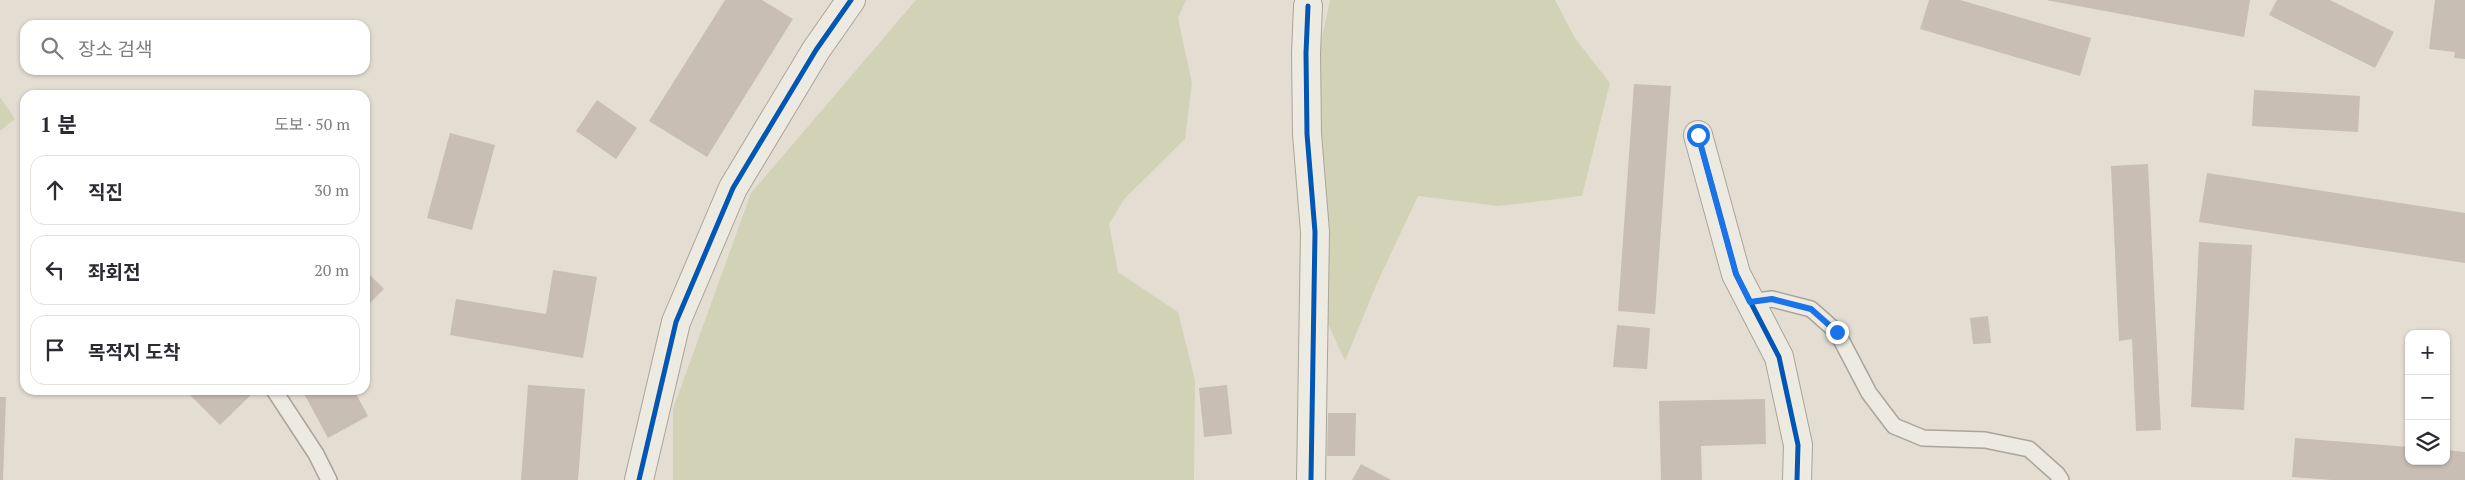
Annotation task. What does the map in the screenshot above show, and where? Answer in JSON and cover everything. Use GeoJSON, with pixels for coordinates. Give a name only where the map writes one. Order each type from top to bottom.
{"type":"FeatureCollection","features":[{"type":"Feature","properties":{"kind":"street"},"geometry":{"type":"LineString","coordinates":[[639,480],[676,322],[733,188],[816,50],[851,0]]}},
{"type":"Feature","properties":{"kind":"street"},"geometry":{"type":"LineString","coordinates":[[1308,6],[1306,53],[1307,134],[1315,232],[1311,480]]}},
{"type":"Feature","properties":{"kind":"street"},"geometry":{"type":"LineString","coordinates":[[1698,135],[1736,274],[1779,357],[1798,445],[1796,480]]}},
{"type":"Feature","properties":{"kind":"lane"},"geometry":{"type":"LineString","coordinates":[[1750,302],[1772,299],[1811,309],[1837,332],[1869,393],[1894,426],[1923,438],[1985,440],[2029,449],[2057,474],[2061,480]]}},
{"type":"Feature","properties":{"kind":"lane"},"geometry":{"type":"LineString","coordinates":[[277,395],[316,454],[328,480]]}},
{"type":"Feature","properties":{"kind":"green space"},"geometry":{"type":"Polygon","coordinates":[[[916,0],[1186,0],[1178,18],[1192,83],[1185,139],[1125,198],[1109,224],[1118,272],[1178,312],[1195,380],[1194,480],[673,480],[673,409],[751,193],[916,0]]]}},
{"type":"Feature","properties":{"kind":"green space"},"geometry":{"type":"Polygon","coordinates":[[[1330,0],[1555,0],[1575,38],[1610,83],[1582,196],[1498,206],[1418,196],[1378,281],[1345,361],[1327,322],[1317,59],[1330,0]]]}},
{"type":"Feature","properties":{"kind":"green space"},"geometry":{"type":"Polygon","coordinates":[[[0,97],[15,119],[0,131],[0,97]]]}},
{"type":"Feature","properties":{"kind":"building"},"geometry":{"type":"Polygon","coordinates":[[[725,0],[762,0],[793,19],[707,157],[649,121],[725,0]]]}},
{"type":"Feature","properties":{"kind":"building"},"geometry":{"type":"Polygon","coordinates":[[[1929,0],[1960,0],[2091,38],[2080,76],[1920,29],[1929,0]]]}},
{"type":"Feature","properties":{"kind":"building"},"geometry":{"type":"Polygon","coordinates":[[[2046,0],[2250,0],[2244,37],[2046,0]]]}},
{"type":"Feature","properties":{"kind":"building"},"geometry":{"type":"Polygon","coordinates":[[[2277,0],[2330,0],[2394,32],[2375,68],[2269,15],[2277,0]]]}},
{"type":"Feature","properties":{"kind":"building"},"geometry":{"type":"Polygon","coordinates":[[[2435,0],[2465,0],[2465,59],[2454,58],[2455,52],[2429,49],[2435,0]]]}},
{"type":"Feature","properties":{"kind":"building"},"geometry":{"type":"Polygon","coordinates":[[[1634,84],[1671,86],[1655,314],[1618,311],[1634,84]]]}},
{"type":"Feature","properties":{"kind":"building"},"geometry":{"type":"Polygon","coordinates":[[[2254,90],[2360,96],[2358,132],[2252,126],[2254,90]]]}},
{"type":"Feature","properties":{"kind":"building"},"geometry":{"type":"Polygon","coordinates":[[[597,100],[637,128],[616,159],[576,131],[597,100]]]}},
{"type":"Feature","properties":{"kind":"building"},"geometry":{"type":"Polygon","coordinates":[[[450,133],[495,145],[472,230],[427,218],[450,133]]]}},
{"type":"Feature","properties":{"kind":"building"},"geometry":{"type":"Polygon","coordinates":[[[2148,164],[2161,430],[2136,431],[2132,339],[2119,341],[2111,166],[2148,164]]]}},
{"type":"Feature","properties":{"kind":"building"},"geometry":{"type":"Polygon","coordinates":[[[2207,173],[2465,213],[2465,263],[2199,222],[2207,173]]]}},
{"type":"Feature","properties":{"kind":"building"},"geometry":{"type":"Polygon","coordinates":[[[2199,242],[2252,245],[2244,410],[2191,407],[2199,242]]]}},
{"type":"Feature","properties":{"kind":"building"},"geometry":{"type":"Polygon","coordinates":[[[553,270],[597,277],[583,358],[450,335],[456,299],[546,314],[553,270]]]}},
{"type":"Feature","properties":{"kind":"building"},"geometry":{"type":"Polygon","coordinates":[[[370,275],[384,289],[370,303],[370,275]]]}},
{"type":"Feature","properties":{"kind":"building"},"geometry":{"type":"Polygon","coordinates":[[[1988,316],[1991,343],[1973,344],[1970,318],[1988,316]]]}},
{"type":"Feature","properties":{"kind":"building"},"geometry":{"type":"Polygon","coordinates":[[[1617,325],[1650,328],[1647,369],[1613,367],[1617,325]]]}},
{"type":"Feature","properties":{"kind":"building"},"geometry":{"type":"Polygon","coordinates":[[[528,385],[585,389],[578,480],[521,480],[528,385]]]}},
{"type":"Feature","properties":{"kind":"building"},"geometry":{"type":"Polygon","coordinates":[[[1227,385],[1232,434],[1204,437],[1199,388],[1227,385]]]}},
{"type":"Feature","properties":{"kind":"building"},"geometry":{"type":"Polygon","coordinates":[[[190,395],[251,395],[220,425],[190,395]]]}},
{"type":"Feature","properties":{"kind":"building"},"geometry":{"type":"Polygon","coordinates":[[[305,395],[357,395],[368,416],[328,438],[305,395]]]}},
{"type":"Feature","properties":{"kind":"building"},"geometry":{"type":"Polygon","coordinates":[[[0,397],[6,397],[3,480],[0,480],[0,397]]]}},
{"type":"Feature","properties":{"kind":"building"},"geometry":{"type":"Polygon","coordinates":[[[1765,399],[1766,444],[1701,446],[1702,480],[1661,480],[1659,401],[1765,399]]]}},
{"type":"Feature","properties":{"kind":"building"},"geometry":{"type":"Polygon","coordinates":[[[1328,413],[1356,413],[1355,456],[1327,456],[1328,413]]]}},
{"type":"Feature","properties":{"kind":"building"},"geometry":{"type":"Polygon","coordinates":[[[2295,438],[2405,447],[2405,465],[2450,465],[2450,450],[2465,452],[2465,480],[2332,480],[2292,477],[2295,438]]]}},
{"type":"Feature","properties":{"kind":"building"},"geometry":{"type":"Polygon","coordinates":[[[1361,464],[1391,480],[1352,480],[1361,464]]]}},
{"type":"Feature","properties":{"kind":"cycle path"},"geometry":{"type":"LineString","coordinates":[[639,480],[676,322],[733,188],[816,50],[851,0]]}},
{"type":"Feature","properties":{"kind":"cycle path"},"geometry":{"type":"LineString","coordinates":[[1308,6],[1306,53],[1307,134],[1315,232],[1311,480]]}},
{"type":"Feature","properties":{"kind":"cycle path"},"geometry":{"type":"LineString","coordinates":[[1698,135],[1736,274],[1779,357],[1798,445],[1797,480]]}},
{"type":"Feature","properties":{"kind":"route"},"geometry":{"type":"LineString","coordinates":[[1698,135],[1736,274],[1750,302],[1772,299],[1811,309],[1837,332]]}}]}
